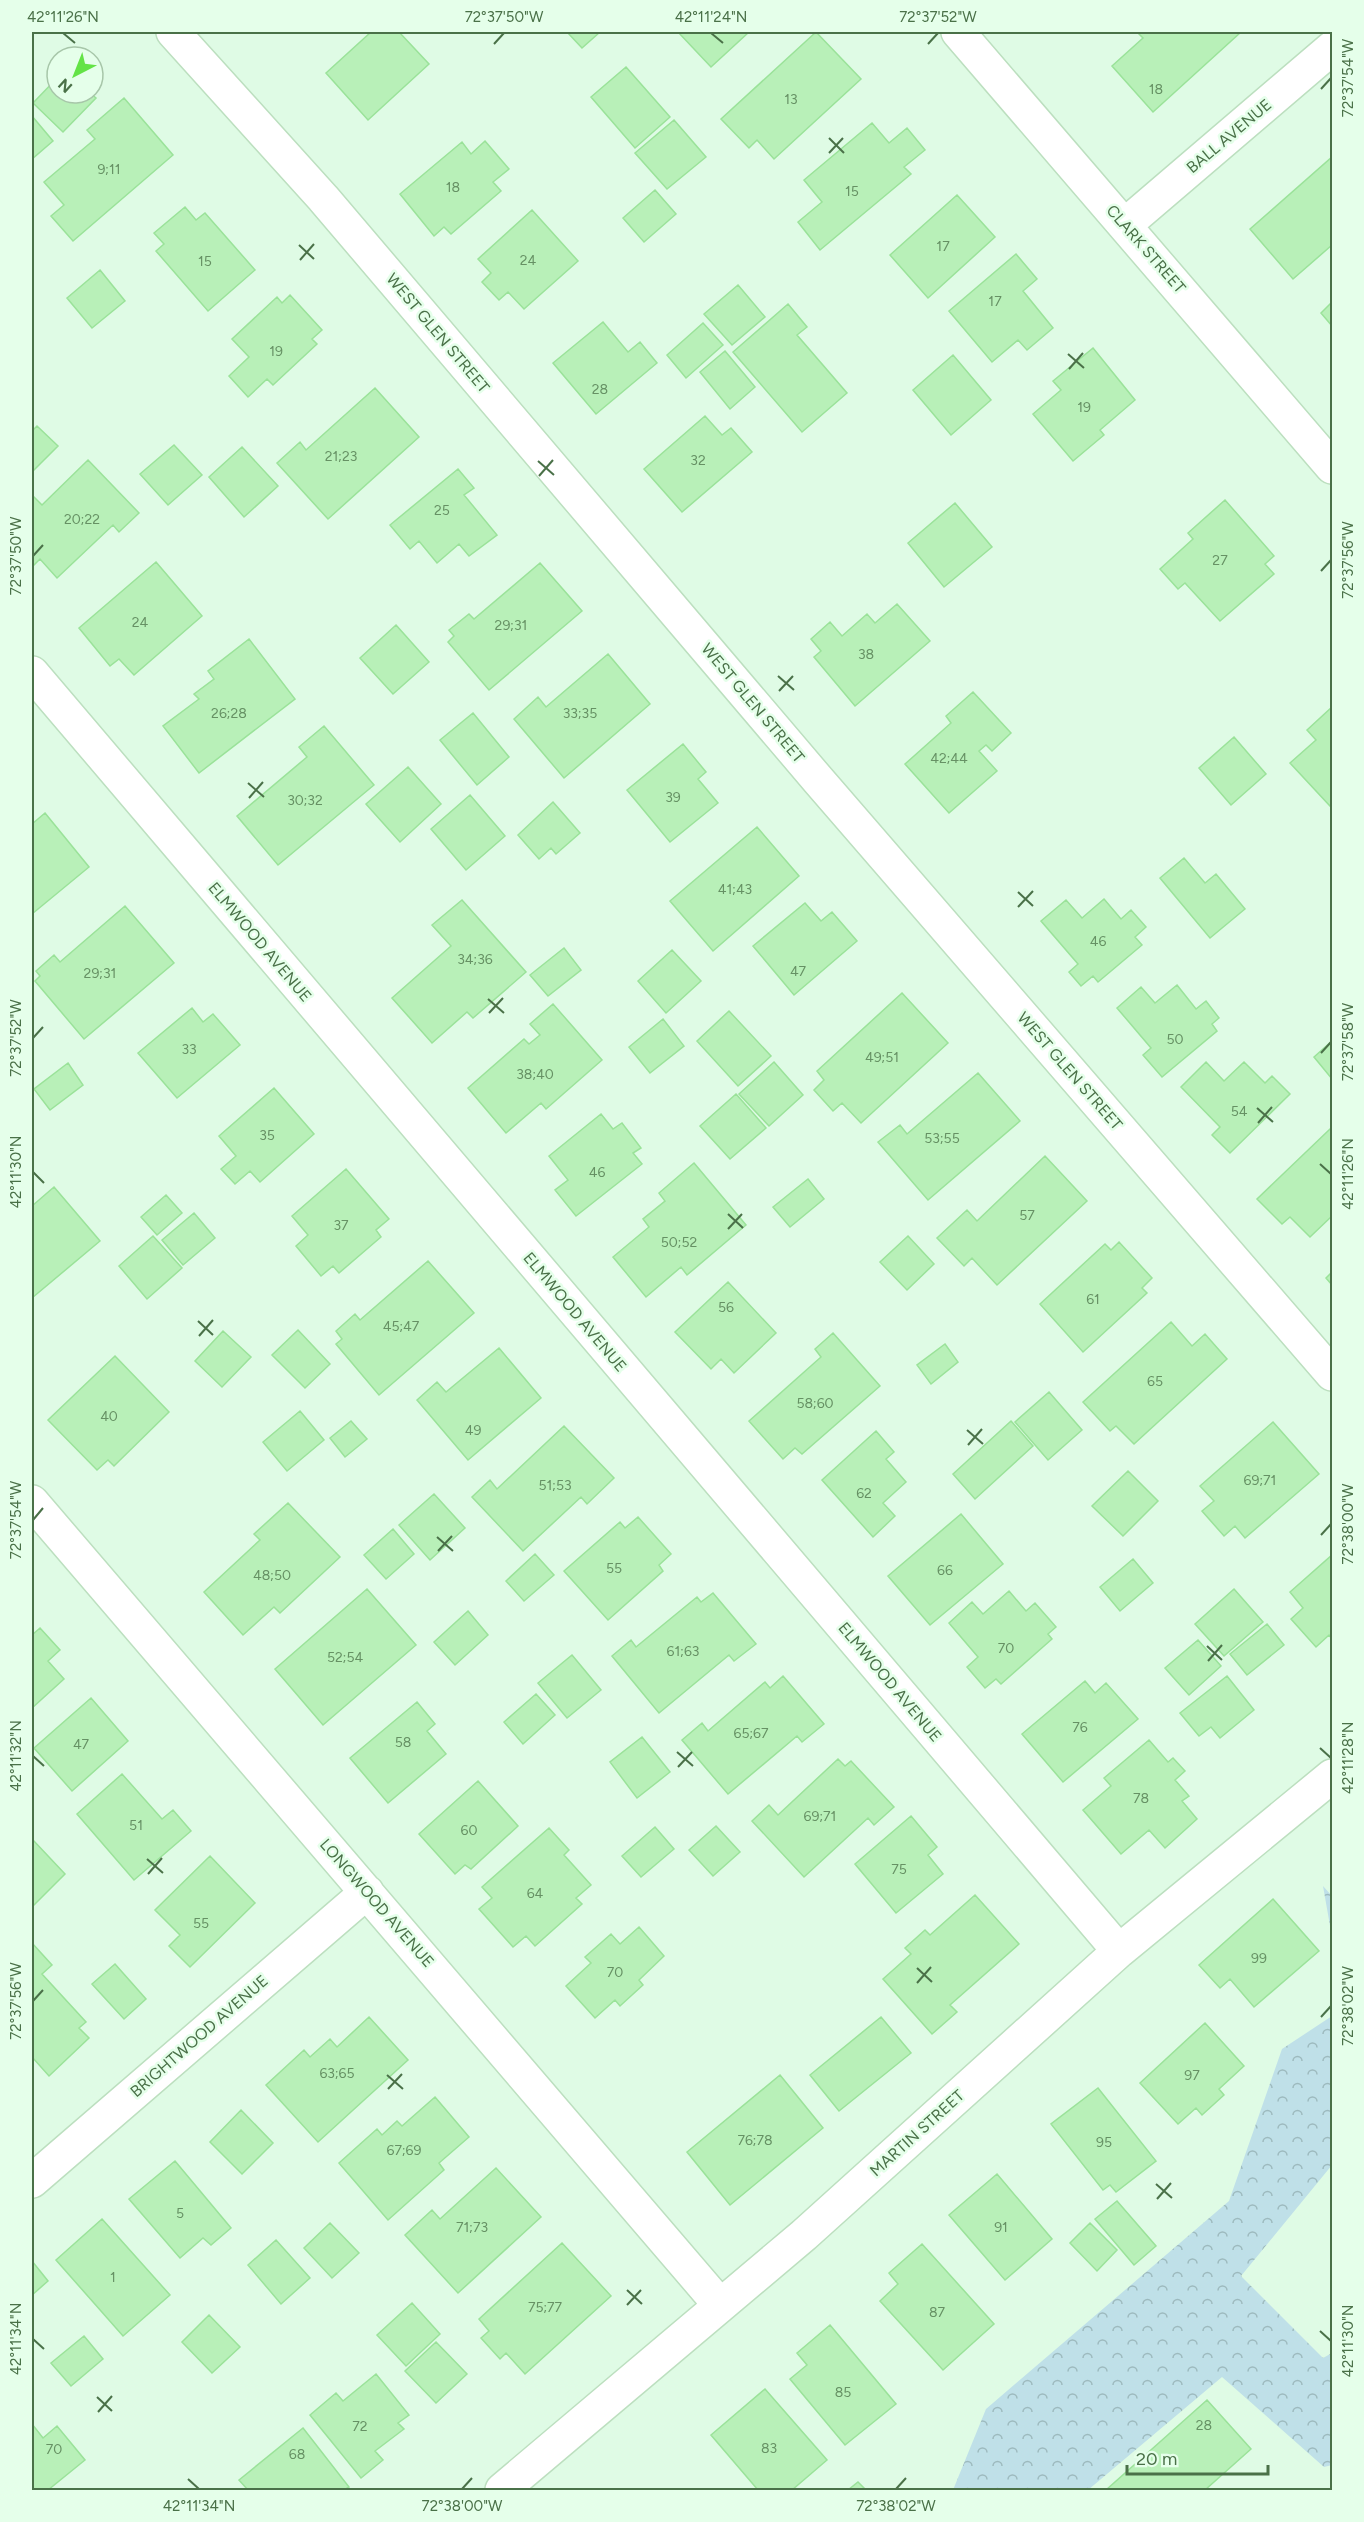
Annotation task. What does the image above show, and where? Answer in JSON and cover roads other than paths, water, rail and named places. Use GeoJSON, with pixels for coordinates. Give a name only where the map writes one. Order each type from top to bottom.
{"type":"FeatureCollection","features":[{"type":"Feature","properties":{"kind":"street","name":"WEST GLEN STREET"},"geometry":{"type":"LineString","coordinates":[[173,32],[323,198],[819,781],[1332,1374]]}},
{"type":"Feature","properties":{"kind":"street","name":"CLARK STREET"},"geometry":{"type":"LineString","coordinates":[[958,32],[1332,467]]}},
{"type":"Feature","properties":{"kind":"street","name":"BALL AVENUE"},"geometry":{"type":"LineString","coordinates":[[1125,225],[1332,48]]}},
{"type":"Feature","properties":{"kind":"street","name":"ELMWOOD AVENUE"},"geometry":{"type":"LineString","coordinates":[[32,673],[1119,1951]]}},
{"type":"Feature","properties":{"kind":"street","name":"LONGWOOD AVENUE"},"geometry":{"type":"LineString","coordinates":[[32,1502],[720,2305]]}},
{"type":"Feature","properties":{"kind":"street","name":"MARTIN STREET"},"geometry":{"type":"LineString","coordinates":[[502,2490],[804,2235],[1119,1951],[1332,1776]]}},
{"type":"Feature","properties":{"kind":"street","name":"BRIGHTWOOD AVENUE"},"geometry":{"type":"LineString","coordinates":[[32,2181],[367,1892]]}}]}
